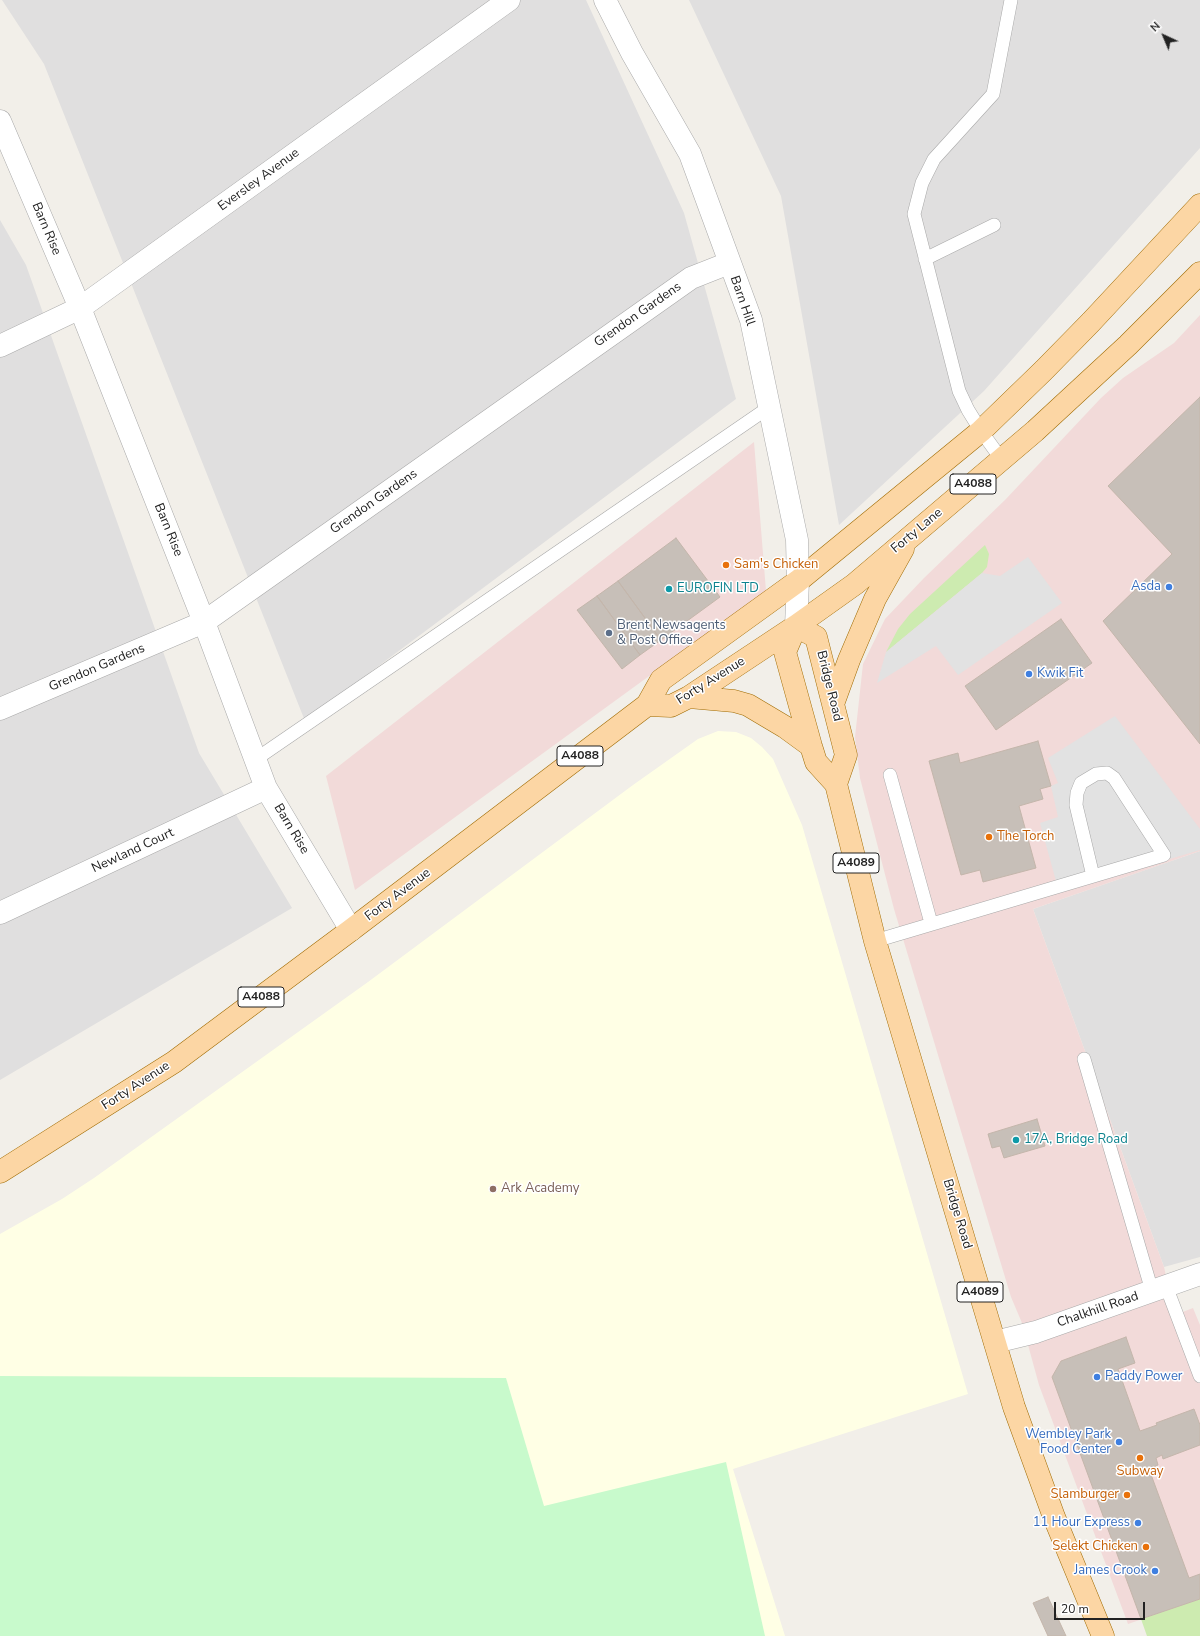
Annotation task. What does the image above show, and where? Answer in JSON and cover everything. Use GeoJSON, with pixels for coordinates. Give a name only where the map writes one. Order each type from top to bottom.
{"type":"FeatureCollection","features":[{"type":"Feature","properties":{"kind":"main road"},"geometry":{"type":"LineString","coordinates":[[647,705],[661,680],[798,581],[981,431],[1086,327],[1200,205]]}},
{"type":"Feature","properties":{"kind":"main road","name":"Forty Lane"},"geometry":{"type":"LineString","coordinates":[[796,626],[855,584],[1002,460],[1128,345],[1200,273]]}},
{"type":"Feature","properties":{"kind":"main road"},"geometry":{"type":"LineString","coordinates":[[834,704],[849,660],[875,600],[911,536]]}},
{"type":"Feature","properties":{"kind":"main road","name":"Forty Avenue"},"geometry":{"type":"LineString","coordinates":[[0,1172],[174,1062],[351,930],[647,705],[671,706],[688,697],[796,626]]}},
{"type":"Feature","properties":{"kind":"main road","name":"Bridge Road"},"geometry":{"type":"LineString","coordinates":[[836,784],[846,755],[834,704],[816,637],[796,626],[785,652],[811,746],[816,762],[836,784],[875,941],[1016,1414],[1054,1517],[1103,1636]]}},
{"type":"Feature","properties":{"kind":"main road"},"geometry":{"type":"LineString","coordinates":[[688,697],[734,701],[748,705],[785,727],[811,746]]}},
{"type":"Feature","properties":{"kind":"street","name":"Eversley Avenue"},"geometry":{"type":"LineString","coordinates":[[0,346],[80,308],[509,0]]}},
{"type":"Feature","properties":{"kind":"street","name":"Barn Hill"},"geometry":{"type":"LineString","coordinates":[[605,0],[632,53],[690,154],[751,320],[768,408],[795,523],[798,551],[796,626]]}},
{"type":"Feature","properties":{"kind":"street","name":"Barn Rise"},"geometry":{"type":"LineString","coordinates":[[0,121],[80,308],[204,622],[266,788],[351,930]]}},
{"type":"Feature","properties":{"kind":"street","name":"Grendon Gardens"},"geometry":{"type":"LineString","coordinates":[[0,709],[204,622],[690,278],[729,263]]}},
{"type":"Feature","properties":{"kind":"street","name":"Newland Court"},"geometry":{"type":"LineString","coordinates":[[0,913],[266,788]]}},
{"type":"Feature","properties":{"kind":"street","name":"Chalkhill Road"},"geometry":{"type":"LineString","coordinates":[[995,1342],[1036,1332],[1200,1274]]}},
{"type":"Feature","properties":{"kind":"lane"},"geometry":{"type":"LineString","coordinates":[[1002,460],[981,431],[968,410],[959,391],[914,214],[922,183],[934,159],[993,94],[1011,0]]}},
{"type":"Feature","properties":{"kind":"lane"},"geometry":{"type":"LineString","coordinates":[[925,259],[994,226]]}},
{"type":"Feature","properties":{"kind":"lane"},"geometry":{"type":"LineString","coordinates":[[256,759],[768,408]]}},
{"type":"Feature","properties":{"kind":"lane"},"geometry":{"type":"LineString","coordinates":[[875,941],[931,924],[1094,876],[1164,855],[1114,778],[1107,773],[1096,774],[1081,783],[1077,793],[1076,805],[1094,876]]}},
{"type":"Feature","properties":{"kind":"lane"},"geometry":{"type":"LineString","coordinates":[[890,775],[931,924]]}},
{"type":"Feature","properties":{"kind":"lane"},"geometry":{"type":"LineString","coordinates":[[1084,1059],[1159,1289],[1200,1376]]}},
{"type":"Feature","properties":{"kind":"shaded area"},"geometry":{"type":"Polygon","coordinates":[[[2,0],[586,0],[684,213],[736,399],[305,721],[44,64],[2,0]]]}},
{"type":"Feature","properties":{"kind":"shaded area"},"geometry":{"type":"Polygon","coordinates":[[[689,0],[1200,0],[1200,148],[984,391],[839,525],[781,196],[689,0]]]}},
{"type":"Feature","properties":{"kind":"shaded area"},"geometry":{"type":"Polygon","coordinates":[[[0,220],[26,265],[199,753],[292,908],[0,1080],[0,220]]]}},
{"type":"Feature","properties":{"kind":"shaded area"},"geometry":{"type":"Polygon","coordinates":[[[1200,315],[1200,851],[1033,909],[1164,1267],[1175,1315],[1193,1308],[1200,1325],[1200,1599],[1128,1624],[1039,1385],[1022,1323],[1011,1297],[894,909],[860,778],[855,737],[863,664],[885,619],[924,578],[1005,500],[1101,398],[1123,378],[1174,343],[1200,315]]]}},
{"type":"Feature","properties":{"kind":"shaded area"},"geometry":{"type":"Polygon","coordinates":[[[754,442],[766,591],[355,890],[326,776],[754,442]]]}},
{"type":"Feature","properties":{"kind":"shaded area"},"geometry":{"type":"Polygon","coordinates":[[[1028,557],[1062,603],[958,675],[936,646],[877,683],[886,652],[982,573],[1000,576],[1028,557]]]}},
{"type":"Feature","properties":{"kind":"shaded area"},"geometry":{"type":"Polygon","coordinates":[[[1115,716],[1200,829],[1200,850],[1059,892],[1040,823],[1058,817],[1051,786],[1058,783],[1048,758],[1115,716]]]}},
{"type":"Feature","properties":{"kind":"shaded area","name":"Ark Academy"},"geometry":{"type":"Polygon","coordinates":[[[718,731],[736,732],[751,738],[773,759],[802,825],[968,1394],[733,1469],[785,1636],[0,1636],[0,1234],[62,1199],[94,1178],[368,982],[633,785],[698,739],[718,731]]]}},
{"type":"Feature","properties":{"kind":"shaded area"},"geometry":{"type":"Polygon","coordinates":[[[1200,851],[1200,1257],[1164,1267],[1033,909],[1200,851]]]}},
{"type":"Feature","properties":{"kind":"green space"},"geometry":{"type":"Polygon","coordinates":[[[985,545],[989,554],[987,567],[982,573],[886,652],[898,629],[910,614],[985,545]]]}},
{"type":"Feature","properties":{"kind":"green space"},"geometry":{"type":"Polygon","coordinates":[[[0,1376],[506,1378],[544,1506],[726,1462],[765,1636],[0,1636],[0,1376]]]}},
{"type":"Feature","properties":{"kind":"green space"},"geometry":{"type":"Polygon","coordinates":[[[1200,1599],[1200,1636],[1147,1636],[1141,1619],[1200,1599]]]}},
{"type":"Feature","properties":{"kind":"building","name":"Asda"},"geometry":{"type":"Polygon","coordinates":[[[1200,397],[1200,744],[1103,621],[1172,554],[1108,486],[1200,397]]]}},
{"type":"Feature","properties":{"kind":"building","name":"EUROFIN LTD"},"geometry":{"type":"Polygon","coordinates":[[[676,538],[720,597],[661,640],[618,581],[676,538]]]}},
{"type":"Feature","properties":{"kind":"building"},"geometry":{"type":"Polygon","coordinates":[[[618,581],[661,640],[640,655],[597,596],[618,581]]]}},
{"type":"Feature","properties":{"kind":"building","name":"Brent Newsagents & Post Office"},"geometry":{"type":"Polygon","coordinates":[[[597,596],[640,655],[622,669],[577,610],[597,596]]]}},
{"type":"Feature","properties":{"kind":"building","name":"Kwik Fit"},"geometry":{"type":"Polygon","coordinates":[[[1061,619],[1092,663],[996,730],[965,686],[1061,619]]]}},
{"type":"Feature","properties":{"kind":"building","name":"The Torch"},"geometry":{"type":"Polygon","coordinates":[[[1038,741],[1051,786],[1040,789],[1043,799],[1019,806],[1036,868],[983,882],[980,870],[961,875],[929,761],[958,753],[960,763],[1038,741]]]}},
{"type":"Feature","properties":{"kind":"building","name":"17A, Bridge Road"},"geometry":{"type":"Polygon","coordinates":[[[1037,1119],[1045,1146],[1004,1158],[1000,1146],[992,1148],[988,1134],[1037,1119]]]}},
{"type":"Feature","properties":{"kind":"building"},"geometry":{"type":"Polygon","coordinates":[[[1126,1337],[1135,1363],[1118,1369],[1140,1431],[1157,1425],[1156,1423],[1194,1409],[1200,1425],[1200,1445],[1163,1459],[1162,1455],[1156,1458],[1158,1465],[1149,1469],[1189,1578],[1200,1574],[1200,1599],[1141,1619],[1052,1377],[1061,1361],[1126,1337]]]}},
{"type":"Feature","properties":{"kind":"building"},"geometry":{"type":"Polygon","coordinates":[[[1048,1597],[1066,1636],[1048,1636],[1033,1603],[1048,1597]]]}},
{"type":"Feature","properties":{"kind":"place","name":"Sam's Chicken"},"geometry":{"type":"Point","coordinates":[726,565]}},
{"type":"Feature","properties":{"kind":"place","name":"Asda"},"geometry":{"type":"Point","coordinates":[1169,587]}},
{"type":"Feature","properties":{"kind":"place","name":"EUROFIN LTD"},"geometry":{"type":"Point","coordinates":[669,589]}},
{"type":"Feature","properties":{"kind":"place","name":"Brent Newsagents & Post Office"},"geometry":{"type":"Point","coordinates":[609,633]}},
{"type":"Feature","properties":{"kind":"place","name":"Kwik Fit"},"geometry":{"type":"Point","coordinates":[1029,674]}},
{"type":"Feature","properties":{"kind":"place","name":"The Torch"},"geometry":{"type":"Point","coordinates":[989,837]}},
{"type":"Feature","properties":{"kind":"place","name":"17A, Bridge Road"},"geometry":{"type":"Point","coordinates":[1016,1140]}},
{"type":"Feature","properties":{"kind":"place","name":"Ark Academy"},"geometry":{"type":"Point","coordinates":[493,1189]}},
{"type":"Feature","properties":{"kind":"place","name":"Paddy Power"},"geometry":{"type":"Point","coordinates":[1097,1377]}},
{"type":"Feature","properties":{"kind":"place","name":"Wembley Park Food Center"},"geometry":{"type":"Point","coordinates":[1119,1442]}},
{"type":"Feature","properties":{"kind":"place","name":"Subway"},"geometry":{"type":"Point","coordinates":[1140,1458]}},
{"type":"Feature","properties":{"kind":"place","name":"Slamburger"},"geometry":{"type":"Point","coordinates":[1127,1495]}},
{"type":"Feature","properties":{"kind":"place","name":"11 Hour Express"},"geometry":{"type":"Point","coordinates":[1138,1523]}},
{"type":"Feature","properties":{"kind":"place","name":"Selekt Chicken"},"geometry":{"type":"Point","coordinates":[1146,1547]}},
{"type":"Feature","properties":{"kind":"place","name":"James Crook"},"geometry":{"type":"Point","coordinates":[1155,1571]}}]}
